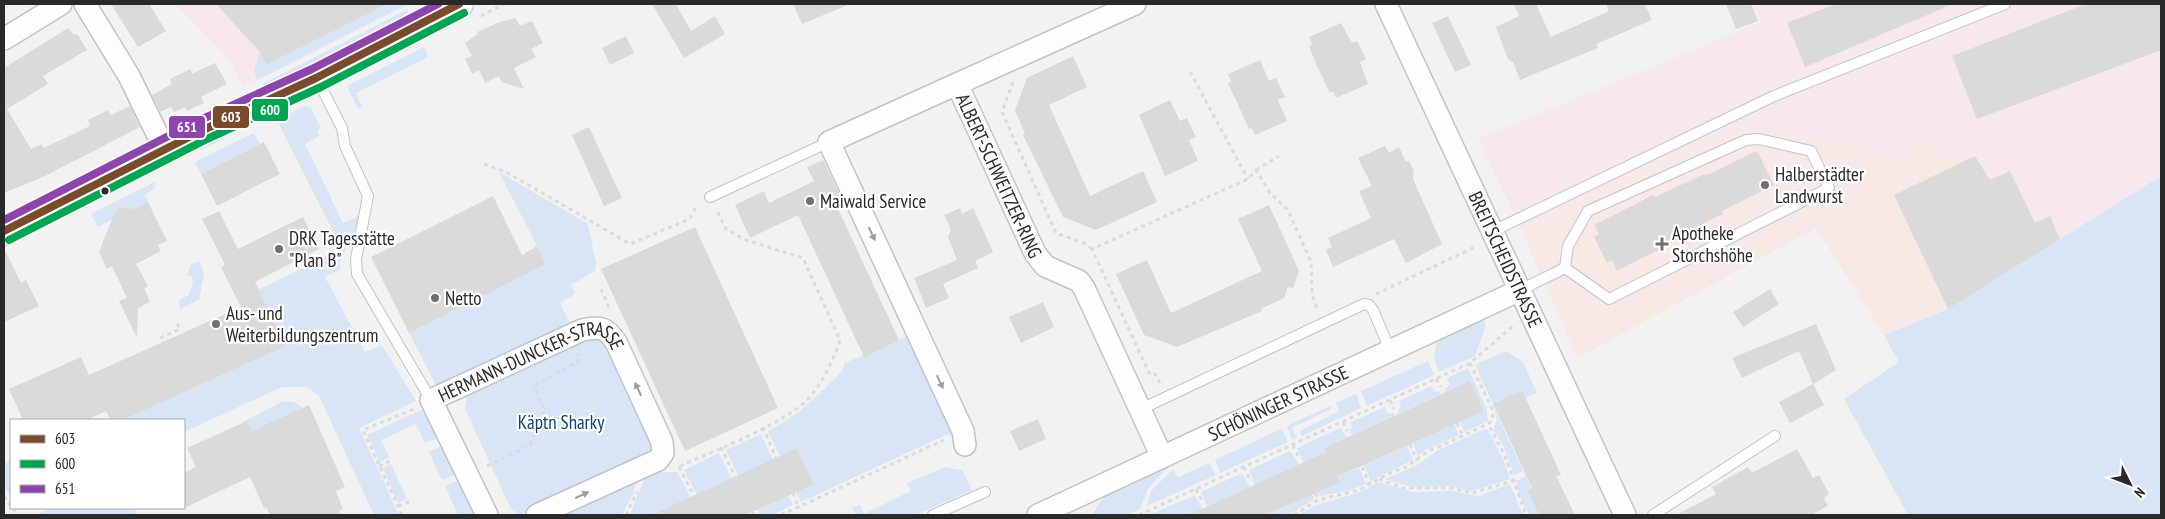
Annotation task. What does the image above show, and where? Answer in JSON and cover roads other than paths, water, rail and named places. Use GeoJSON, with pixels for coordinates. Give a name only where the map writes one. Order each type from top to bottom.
{"type":"FeatureCollection","features":[{"type":"Feature","properties":{"kind":"street"},"geometry":{"type":"LineString","coordinates":[[4,39],[61,4]]}},
{"type":"Feature","properties":{"kind":"street"},"geometry":{"type":"LineString","coordinates":[[85,4],[129,76],[165,150]]}},
{"type":"Feature","properties":{"kind":"street"},"geometry":{"type":"LineString","coordinates":[[4,231],[224,120],[316,78],[460,4]]}},
{"type":"Feature","properties":{"kind":"street","name":"ALBERT-SCHWEITZER-RING"},"geometry":{"type":"LineString","coordinates":[[829,142],[1134,4]]}},
{"type":"Feature","properties":{"kind":"street","name":"BREITSCHEIDSTRASSE"},"geometry":{"type":"LineString","coordinates":[[1386,4],[1518,291],[1530,312],[1625,515]]}},
{"type":"Feature","properties":{"kind":"street","name":"ALBERT-SCHWEITZER-RING"},"geometry":{"type":"LineString","coordinates":[[957,84],[1035,253],[1045,266],[1079,281],[1084,288],[1162,458]]}},
{"type":"Feature","properties":{"kind":"street"},"geometry":{"type":"LineString","coordinates":[[829,142],[964,438]]}},
{"type":"Feature","properties":{"kind":"street","name":"SCHÖNINGER STRASSE"},"geometry":{"type":"LineString","coordinates":[[1038,515],[1070,508],[1162,458],[1518,291]]}},
{"type":"Feature","properties":{"kind":"street","name":"HERMANN-DUNCKER-STRASSE"},"geometry":{"type":"LineString","coordinates":[[487,515],[468,474],[423,404],[582,330],[597,327],[608,331],[616,342],[662,442],[663,453],[658,460],[537,515]]}},
{"type":"Feature","properties":{"kind":"lane"},"geometry":{"type":"LineString","coordinates":[[1493,235],[1774,96],[2005,4]]}},
{"type":"Feature","properties":{"kind":"lane"},"geometry":{"type":"LineString","coordinates":[[316,78],[342,128],[345,146],[368,196],[356,259],[357,274],[423,404]]}},
{"type":"Feature","properties":{"kind":"lane"},"geometry":{"type":"LineString","coordinates":[[1759,139],[1811,151],[1829,188],[1609,299],[1565,268],[1568,246],[1588,211],[1746,140],[1759,139]]}},
{"type":"Feature","properties":{"kind":"lane"},"geometry":{"type":"LineString","coordinates":[[710,197],[829,142]]}},
{"type":"Feature","properties":{"kind":"lane"},"geometry":{"type":"LineString","coordinates":[[1518,291],[1565,268]]}},
{"type":"Feature","properties":{"kind":"lane"},"geometry":{"type":"LineString","coordinates":[[1139,410],[1364,304],[1369,305],[1373,310],[1390,350]]}},
{"type":"Feature","properties":{"kind":"lane"},"geometry":{"type":"LineString","coordinates":[[1653,515],[1775,436]]}},
{"type":"Feature","properties":{"kind":"lane"},"geometry":{"type":"LineString","coordinates":[[934,515],[985,492]]}},
{"type":"Feature","properties":{"kind":"place","name":"Halberstädter Landwurst"},"geometry":{"type":"Point","coordinates":[1765,185]}},
{"type":"Feature","properties":{"kind":"place","name":"Maiwald Service"},"geometry":{"type":"Point","coordinates":[810,201]}},
{"type":"Feature","properties":{"kind":"place","name":"Apotheke Storchshöhe"},"geometry":{"type":"Point","coordinates":[1662,244]}},
{"type":"Feature","properties":{"kind":"place","name":"DRK Tagesstätte \"Plan B\""},"geometry":{"type":"Point","coordinates":[279,249]}},
{"type":"Feature","properties":{"kind":"place","name":"Netto"},"geometry":{"type":"Point","coordinates":[435,298]}},
{"type":"Feature","properties":{"kind":"place","name":"Aus- und Weiterbildungszentrum"},"geometry":{"type":"Point","coordinates":[216,324]}},
{"type":"Feature","properties":{"kind":"park label","name":"Käptn Sharky"},"geometry":{"type":"Point","coordinates":[561,422]}}]}
